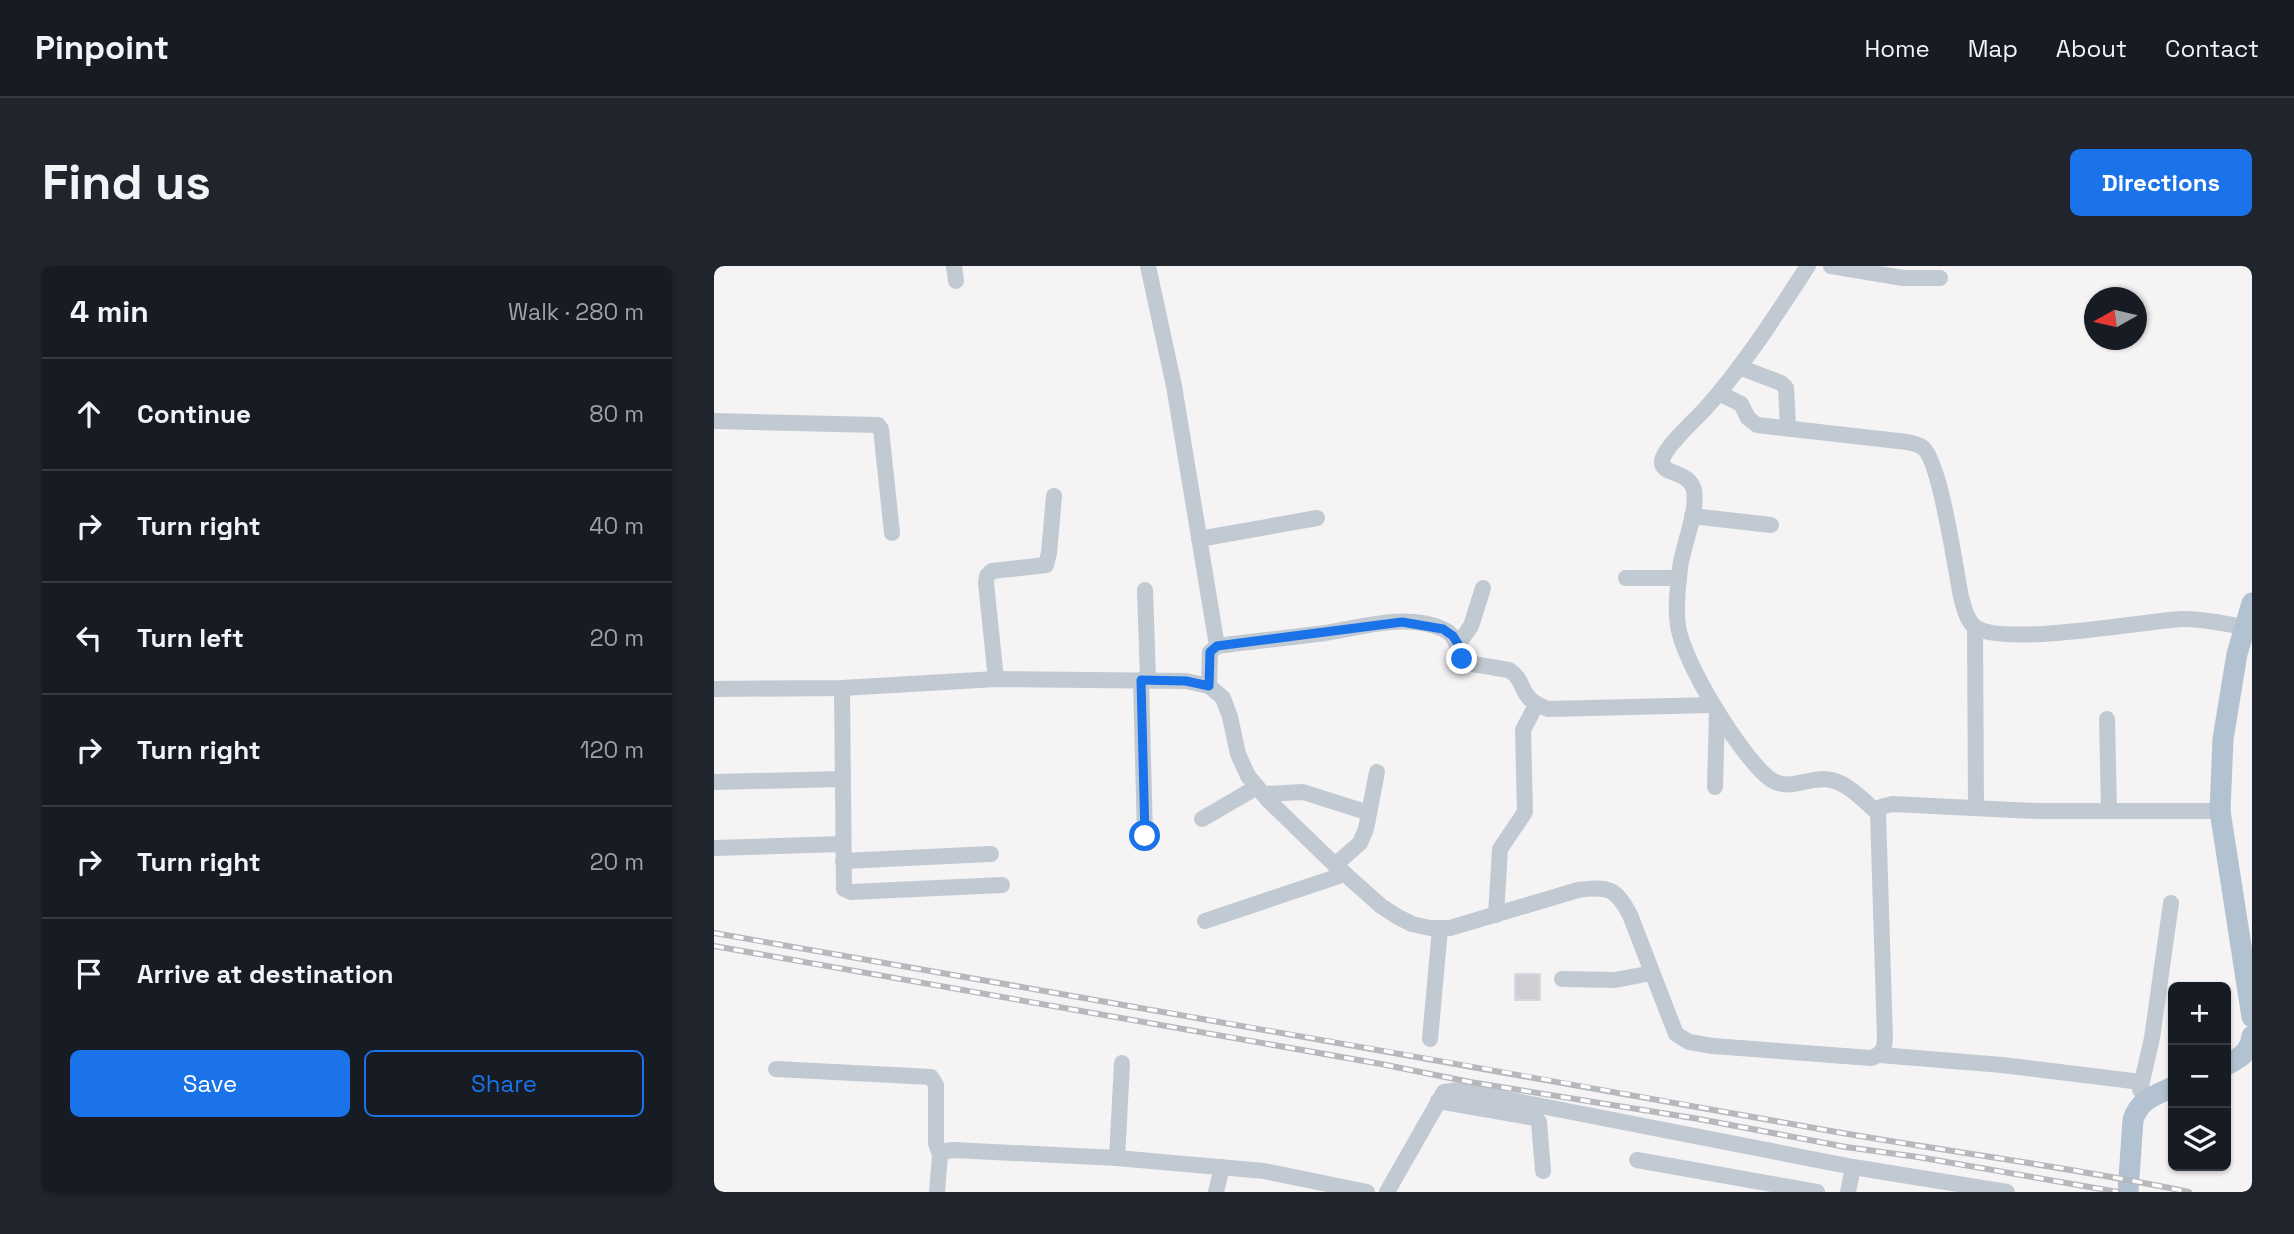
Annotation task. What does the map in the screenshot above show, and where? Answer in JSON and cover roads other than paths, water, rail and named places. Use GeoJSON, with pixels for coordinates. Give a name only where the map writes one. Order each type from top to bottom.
{"type":"FeatureCollection","features":[{"type":"Feature","properties":{"kind":"main road"},"geometry":{"type":"LineString","coordinates":[[2252,603],[2237,654],[2223,739],[2220,811],[2252,1017]]}},
{"type":"Feature","properties":{"kind":"main road"},"geometry":{"type":"LineString","coordinates":[[2231,1062],[2238,1059],[2252,1043]]}},
{"type":"Feature","properties":{"kind":"main road"},"geometry":{"type":"LineString","coordinates":[[2128,1192],[2136,1109],[2143,1101],[2168,1089]]}},
{"type":"Feature","properties":{"kind":"street"},"geometry":{"type":"LineString","coordinates":[[1148,266],[1174,386],[1217,646]]}},
{"type":"Feature","properties":{"kind":"street"},"geometry":{"type":"LineString","coordinates":[[1808,266],[1739,367],[1668,449],[1662,461],[1668,470],[1690,481],[1694,492],[1692,516],[1679,578],[1677,624],[1680,636],[1715,709],[1761,770],[1772,780],[1792,785],[1824,779],[1834,780],[1843,784],[1878,813]]}},
{"type":"Feature","properties":{"kind":"street"},"geometry":{"type":"LineString","coordinates":[[1831,266],[1903,278],[1940,278]]}},
{"type":"Feature","properties":{"kind":"street"},"geometry":{"type":"LineString","coordinates":[[1739,367],[1781,383],[1786,388],[1788,428]]}},
{"type":"Feature","properties":{"kind":"street"},"geometry":{"type":"LineString","coordinates":[[1718,393],[1741,404],[1751,422],[1907,442],[1923,447],[1930,456],[1940,485],[1961,597],[1966,613],[1975,627],[1976,808]]}},
{"type":"Feature","properties":{"kind":"street"},"geometry":{"type":"LineString","coordinates":[[714,422],[878,425],[881,429],[892,533]]}},
{"type":"Feature","properties":{"kind":"street"},"geometry":{"type":"LineString","coordinates":[[996,679],[987,576],[992,571],[1046,565],[1054,496]]}},
{"type":"Feature","properties":{"kind":"street"},"geometry":{"type":"LineString","coordinates":[[1692,516],[1771,525]]}},
{"type":"Feature","properties":{"kind":"street"},"geometry":{"type":"LineString","coordinates":[[1199,539],[1317,518]]}},
{"type":"Feature","properties":{"kind":"street"},"geometry":{"type":"LineString","coordinates":[[1626,578],[1679,578]]}},
{"type":"Feature","properties":{"kind":"street"},"geometry":{"type":"LineString","coordinates":[[1458,644],[1471,626],[1483,588]]}},
{"type":"Feature","properties":{"kind":"street"},"geometry":{"type":"LineString","coordinates":[[1145,590],[1145,836]]}},
{"type":"Feature","properties":{"kind":"street"},"geometry":{"type":"LineString","coordinates":[[1975,627],[2007,634],[2089,631],[2182,619],[2245,627]]}},
{"type":"Feature","properties":{"kind":"street"},"geometry":{"type":"LineString","coordinates":[[1209,686],[1210,652],[1217,646],[1392,622],[1443,629],[1453,636],[1462,659],[1467,663],[1502,668],[1515,674],[1525,695],[1536,705],[1548,709],[1715,709]]}},
{"type":"Feature","properties":{"kind":"street"},"geometry":{"type":"LineString","coordinates":[[714,690],[842,688],[996,679],[1186,681],[1209,686],[1223,698],[1238,754],[1248,776],[1340,869],[1381,906],[1398,917],[1412,924],[1440,929],[1578,890],[1610,890],[1623,902],[1630,915],[1676,1034],[1689,1042],[1871,1058],[1880,1055],[2002,1065],[2141,1082]]}},
{"type":"Feature","properties":{"kind":"street"},"geometry":{"type":"LineString","coordinates":[[842,688],[843,885],[847,891],[1002,885]]}},
{"type":"Feature","properties":{"kind":"street"},"geometry":{"type":"LineString","coordinates":[[1496,915],[1500,849],[1525,813],[1523,730],[1536,705]]}},
{"type":"Feature","properties":{"kind":"street"},"geometry":{"type":"LineString","coordinates":[[1715,709],[1715,787]]}},
{"type":"Feature","properties":{"kind":"street"},"geometry":{"type":"LineString","coordinates":[[2107,719],[2109,810]]}},
{"type":"Feature","properties":{"kind":"street"},"geometry":{"type":"LineString","coordinates":[[1205,921],[1340,869],[1360,843],[1377,772]]}},
{"type":"Feature","properties":{"kind":"street"},"geometry":{"type":"LineString","coordinates":[[714,782],[842,779]]}},
{"type":"Feature","properties":{"kind":"street"},"geometry":{"type":"LineString","coordinates":[[1202,819],[1260,790],[1303,792],[1369,813]]}},
{"type":"Feature","properties":{"kind":"street"},"geometry":{"type":"LineString","coordinates":[[1880,1055],[1884,1049],[1885,1038],[1878,813],[1881,807],[1892,804],[2036,811],[2220,811]]}},
{"type":"Feature","properties":{"kind":"street"},"geometry":{"type":"LineString","coordinates":[[714,848],[843,844]]}},
{"type":"Feature","properties":{"kind":"street"},"geometry":{"type":"LineString","coordinates":[[843,861],[991,854]]}},
{"type":"Feature","properties":{"kind":"street"},"geometry":{"type":"LineString","coordinates":[[2136,1109],[2152,1038],[2171,903]]}},
{"type":"Feature","properties":{"kind":"street"},"geometry":{"type":"LineString","coordinates":[[1430,1039],[1440,929]]}},
{"type":"Feature","properties":{"kind":"street"},"geometry":{"type":"LineString","coordinates":[[1562,979],[1615,980],[1652,973]]}},
{"type":"Feature","properties":{"kind":"street"},"geometry":{"type":"LineString","coordinates":[[1117,1158],[1122,1063]]}},
{"type":"Feature","properties":{"kind":"street"},"geometry":{"type":"LineString","coordinates":[[776,1069],[931,1077],[936,1085],[936,1143],[940,1156],[937,1192]]}},
{"type":"Feature","properties":{"kind":"street"},"geometry":{"type":"LineString","coordinates":[[1387,1192],[1441,1097],[1460,1090],[1853,1167],[2007,1192]]}},
{"type":"Feature","properties":{"kind":"street"},"geometry":{"type":"LineString","coordinates":[[1441,1097],[1538,1120],[1543,1171]]}},
{"type":"Feature","properties":{"kind":"street"},"geometry":{"type":"LineString","coordinates":[[940,1156],[953,1150],[1117,1158],[1283,1173],[1367,1192]]}},
{"type":"Feature","properties":{"kind":"street"},"geometry":{"type":"LineString","coordinates":[[1637,1160],[1817,1192]]}},
{"type":"Feature","properties":{"kind":"street"},"geometry":{"type":"LineString","coordinates":[[1216,1192],[1222,1167]]}},
{"type":"Feature","properties":{"kind":"street"},"geometry":{"type":"LineString","coordinates":[[1848,1192],[1853,1167]]}},
{"type":"Feature","properties":{"kind":"railway"},"geometry":{"type":"LineString","coordinates":[[714,933],[1851,1135],[2189,1192]]}},
{"type":"Feature","properties":{"kind":"railway"},"geometry":{"type":"LineString","coordinates":[[714,946],[1470,1082],[2118,1192]]}}]}
